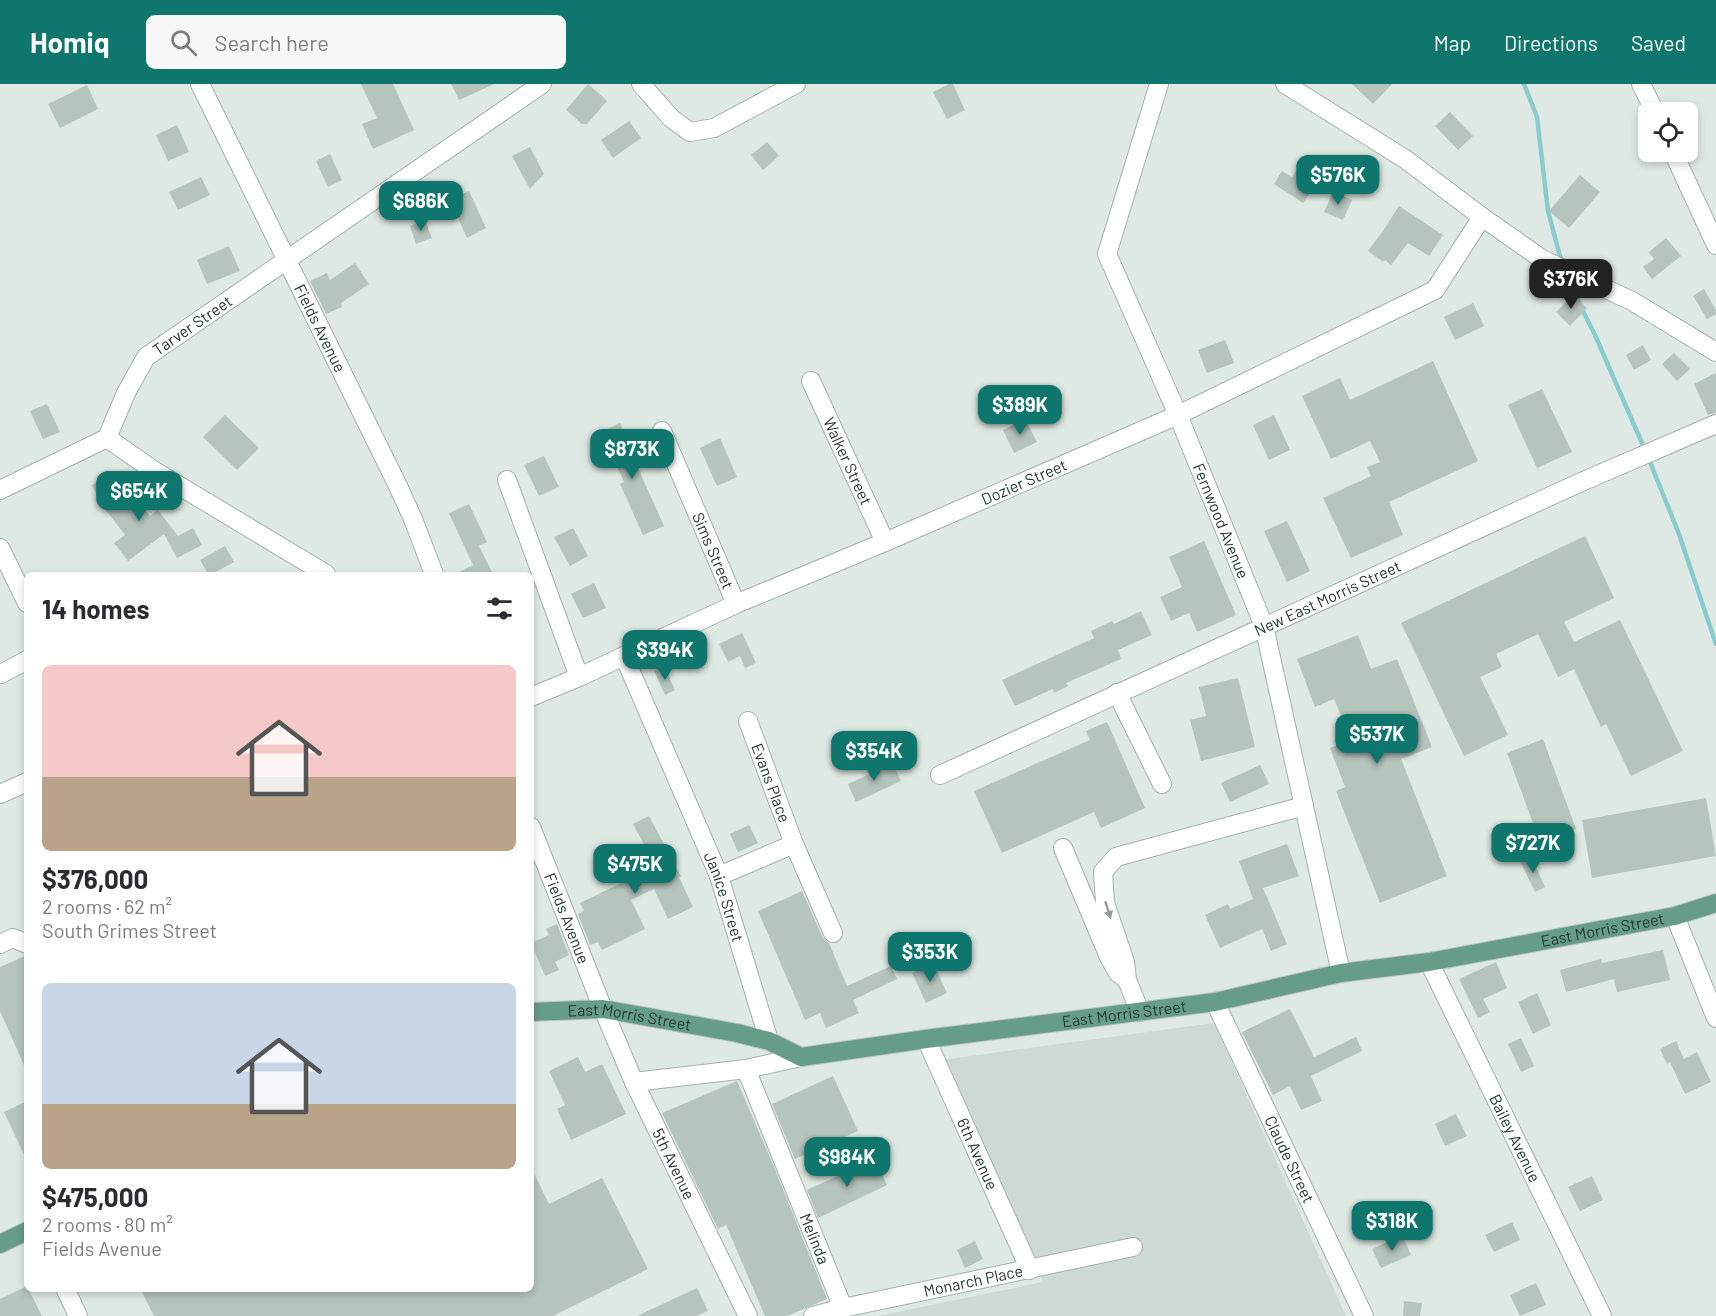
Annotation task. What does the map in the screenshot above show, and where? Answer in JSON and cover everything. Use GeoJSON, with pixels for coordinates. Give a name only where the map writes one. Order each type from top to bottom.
{"type":"FeatureCollection","features":[{"type":"Feature","properties":{"kind":"main road","name":"East Morris Street"},"geometry":{"type":"LineString","coordinates":[[534,1012],[603,1009],[737,1033],[770,1041],[801,1057],[1215,1002],[1341,973],[1429,962],[1675,916],[1716,903]]}},
{"type":"Feature","properties":{"kind":"main road"},"geometry":{"type":"LineString","coordinates":[[0,1244],[24,1232]]}},
{"type":"Feature","properties":{"kind":"street","name":"Fields Avenue"},"geometry":{"type":"LineString","coordinates":[[200,84],[402,494],[433,572]]}},
{"type":"Feature","properties":{"kind":"street","name":"Tarver Street"},"geometry":{"type":"LineString","coordinates":[[107,438],[126,393],[146,357],[542,84]]}},
{"type":"Feature","properties":{"kind":"street"},"geometry":{"type":"LineString","coordinates":[[641,84],[671,118],[690,132],[714,128],[796,84]]}},
{"type":"Feature","properties":{"kind":"street","name":"Fernwood Avenue"},"geometry":{"type":"LineString","coordinates":[[1159,84],[1107,254],[1178,415],[1264,626],[1341,973]]}},
{"type":"Feature","properties":{"kind":"street"},"geometry":{"type":"LineString","coordinates":[[1285,84],[1405,159],[1542,259],[1632,301],[1716,352]]}},
{"type":"Feature","properties":{"kind":"street"},"geometry":{"type":"LineString","coordinates":[[1641,84],[1650,102]]}},
{"type":"Feature","properties":{"kind":"street"},"geometry":{"type":"LineString","coordinates":[[1678,162],[1716,245]]}},
{"type":"Feature","properties":{"kind":"street","name":"Dozier Street"},"geometry":{"type":"LineString","coordinates":[[534,696],[736,604],[885,543],[1178,415],[1435,290],[1482,217]]}},
{"type":"Feature","properties":{"kind":"street","name":"Walker Street"},"geometry":{"type":"LineString","coordinates":[[811,381],[885,543]]}},
{"type":"Feature","properties":{"kind":"street","name":"New East Morris Street"},"geometry":{"type":"LineString","coordinates":[[940,775],[1579,483],[1716,424]]}},
{"type":"Feature","properties":{"kind":"street","name":"Sims Street"},"geometry":{"type":"LineString","coordinates":[[662,431],[736,604]]}},
{"type":"Feature","properties":{"kind":"street"},"geometry":{"type":"LineString","coordinates":[[0,490],[107,438],[153,470],[323,572]]}},
{"type":"Feature","properties":{"kind":"street"},"geometry":{"type":"LineString","coordinates":[[507,480],[579,677]]}},
{"type":"Feature","properties":{"kind":"street"},"geometry":{"type":"LineString","coordinates":[[0,548],[24,597]]}},
{"type":"Feature","properties":{"kind":"street","name":"Janice Street"},"geometry":{"type":"LineString","coordinates":[[624,656],[719,876],[770,1041]]}},
{"type":"Feature","properties":{"kind":"street"},"geometry":{"type":"LineString","coordinates":[[0,673],[24,661]]}},
{"type":"Feature","properties":{"kind":"street"},"geometry":{"type":"LineString","coordinates":[[1118,693],[1162,784]]}},
{"type":"Feature","properties":{"kind":"street","name":"Evans Place"},"geometry":{"type":"LineString","coordinates":[[748,721],[794,844],[832,933]]}},
{"type":"Feature","properties":{"kind":"street"},"geometry":{"type":"LineString","coordinates":[[0,794],[24,783]]}},
{"type":"Feature","properties":{"kind":"street"},"geometry":{"type":"LineString","coordinates":[[1140,1012],[1127,980],[1125,962],[1105,903],[1103,872],[1116,857],[1304,806]]}},
{"type":"Feature","properties":{"kind":"street","name":"Fields Avenue"},"geometry":{"type":"LineString","coordinates":[[534,835],[603,1009]]}},
{"type":"Feature","properties":{"kind":"street","name":"Evans Place"},"geometry":{"type":"LineString","coordinates":[[719,876],[794,844]]}},
{"type":"Feature","properties":{"kind":"street"},"geometry":{"type":"LineString","coordinates":[[1064,849],[1109,957],[1118,973],[1127,980]]}},
{"type":"Feature","properties":{"kind":"street"},"geometry":{"type":"LineString","coordinates":[[1675,916],[1716,1018]]}},
{"type":"Feature","properties":{"kind":"street"},"geometry":{"type":"LineString","coordinates":[[0,944],[13,938],[24,943]]}},
{"type":"Feature","properties":{"kind":"street","name":"Bailey Avenue"},"geometry":{"type":"LineString","coordinates":[[1429,962],[1602,1316]]}},
{"type":"Feature","properties":{"kind":"street","name":"Claude Street"},"geometry":{"type":"LineString","coordinates":[[1215,1002],[1364,1316]]}},
{"type":"Feature","properties":{"kind":"street","name":"5th Avenue"},"geometry":{"type":"LineString","coordinates":[[603,1009],[634,1082],[748,1316]]}},
{"type":"Feature","properties":{"kind":"street","name":"6th Avenue"},"geometry":{"type":"LineString","coordinates":[[926,1039],[1030,1269]]}},
{"type":"Feature","properties":{"kind":"street"},"geometry":{"type":"LineString","coordinates":[[634,1082],[746,1069],[801,1057]]}},
{"type":"Feature","properties":{"kind":"street","name":"Melinda"},"geometry":{"type":"LineString","coordinates":[[746,1069],[843,1308]]}},
{"type":"Feature","properties":{"kind":"street","name":"Monarch Place"},"geometry":{"type":"LineString","coordinates":[[813,1316],[1133,1247]]}},
{"type":"Feature","properties":{"kind":"street"},"geometry":{"type":"LineString","coordinates":[[67,1292],[78,1316]]}},
{"type":"Feature","properties":{"kind":"shaded area"},"geometry":{"type":"Polygon","coordinates":[[[1214,1023],[1346,1316],[878,1316],[1043,1282],[941,1060],[1214,1023]]]}},
{"type":"Feature","properties":{"kind":"building"},"geometry":{"type":"Polygon","coordinates":[[[361,84],[393,84],[414,130],[373,149],[362,124],[377,118],[361,84]]]}},
{"type":"Feature","properties":{"kind":"building"},"geometry":{"type":"Polygon","coordinates":[[[451,84],[494,84],[459,100],[451,84]]]}},
{"type":"Feature","properties":{"kind":"building"},"geometry":{"type":"Polygon","coordinates":[[[588,84],[607,101],[587,124],[582,124],[566,110],[588,84]]]}},
{"type":"Feature","properties":{"kind":"building"},"geometry":{"type":"Polygon","coordinates":[[[953,84],[965,110],[947,119],[933,92],[953,84]]]}},
{"type":"Feature","properties":{"kind":"building"},"geometry":{"type":"Polygon","coordinates":[[[1352,84],[1392,84],[1373,104],[1352,84]]]}},
{"type":"Feature","properties":{"kind":"building"},"geometry":{"type":"Polygon","coordinates":[[[87,85],[98,109],[60,128],[48,104],[87,85]]]}},
{"type":"Feature","properties":{"kind":"building"},"geometry":{"type":"Polygon","coordinates":[[[1450,112],[1473,136],[1458,150],[1435,126],[1450,112]]]}},
{"type":"Feature","properties":{"kind":"building"},"geometry":{"type":"Polygon","coordinates":[[[629,121],[641,138],[613,158],[601,140],[629,121]]]}},
{"type":"Feature","properties":{"kind":"building"},"geometry":{"type":"Polygon","coordinates":[[[177,125],[189,152],[168,161],[156,135],[177,125]]]}},
{"type":"Feature","properties":{"kind":"building"},"geometry":{"type":"Polygon","coordinates":[[[767,142],[779,156],[763,170],[751,155],[767,142]]]}},
{"type":"Feature","properties":{"kind":"building"},"geometry":{"type":"Polygon","coordinates":[[[530,147],[544,174],[530,189],[512,156],[530,147]]]}},
{"type":"Feature","properties":{"kind":"building"},"geometry":{"type":"Polygon","coordinates":[[[330,154],[342,180],[328,187],[316,161],[330,154]]]}},
{"type":"Feature","properties":{"kind":"building"},"geometry":{"type":"Polygon","coordinates":[[[1303,161],[1323,174],[1303,203],[1274,184],[1282,171],[1292,177],[1303,161]]]}},
{"type":"Feature","properties":{"kind":"building"},"geometry":{"type":"Polygon","coordinates":[[[1580,175],[1600,192],[1569,228],[1549,211],[1580,175]]]}},
{"type":"Feature","properties":{"kind":"building"},"geometry":{"type":"Polygon","coordinates":[[[201,177],[210,195],[178,210],[169,192],[201,177]]]}},
{"type":"Feature","properties":{"kind":"building"},"geometry":{"type":"Polygon","coordinates":[[[469,191],[486,228],[467,238],[450,200],[469,191]]]}},
{"type":"Feature","properties":{"kind":"building"},"geometry":{"type":"Polygon","coordinates":[[[1333,192],[1352,200],[1343,220],[1324,212],[1333,192]]]}},
{"type":"Feature","properties":{"kind":"building"},"geometry":{"type":"Polygon","coordinates":[[[1399,206],[1443,235],[1429,256],[1408,243],[1391,265],[1368,251],[1399,206]]]}},
{"type":"Feature","properties":{"kind":"building"},"geometry":{"type":"Polygon","coordinates":[[[425,220],[432,238],[416,244],[410,226],[425,220]]]}},
{"type":"Feature","properties":{"kind":"building"},"geometry":{"type":"Polygon","coordinates":[[[1666,238],[1681,256],[1652,279],[1643,267],[1654,259],[1649,252],[1666,238]]]}},
{"type":"Feature","properties":{"kind":"building"},"geometry":{"type":"Polygon","coordinates":[[[229,246],[240,271],[207,284],[197,260],[229,246]]]}},
{"type":"Feature","properties":{"kind":"building"},"geometry":{"type":"Polygon","coordinates":[[[355,263],[369,284],[341,303],[342,307],[326,314],[310,281],[327,273],[330,280],[355,263]]]}},
{"type":"Feature","properties":{"kind":"building"},"geometry":{"type":"Polygon","coordinates":[[[1704,289],[1716,310],[1716,314],[1707,319],[1693,296],[1704,289]]]}},
{"type":"Feature","properties":{"kind":"building"},"geometry":{"type":"Polygon","coordinates":[[[1573,295],[1587,308],[1570,326],[1556,312],[1573,295]]]}},
{"type":"Feature","properties":{"kind":"building"},"geometry":{"type":"Polygon","coordinates":[[[1473,303],[1484,326],[1455,340],[1444,317],[1473,303]]]}},
{"type":"Feature","properties":{"kind":"building"},"geometry":{"type":"Polygon","coordinates":[[[1225,340],[1234,363],[1207,373],[1198,350],[1225,340]]]}},
{"type":"Feature","properties":{"kind":"building"},"geometry":{"type":"Polygon","coordinates":[[[1643,345],[1651,360],[1634,370],[1626,355],[1643,345]]]}},
{"type":"Feature","properties":{"kind":"building"},"geometry":{"type":"Polygon","coordinates":[[[1674,353],[1690,369],[1677,381],[1662,364],[1674,353]]]}},
{"type":"Feature","properties":{"kind":"building"},"geometry":{"type":"Polygon","coordinates":[[[1433,361],[1478,461],[1389,502],[1403,535],[1351,558],[1323,498],[1371,476],[1367,467],[1380,462],[1370,441],[1331,459],[1302,396],[1340,378],[1350,400],[1433,361]]]}},
{"type":"Feature","properties":{"kind":"building"},"geometry":{"type":"Polygon","coordinates":[[[1716,373],[1716,413],[1708,415],[1694,384],[1716,373]]]}},
{"type":"Feature","properties":{"kind":"building"},"geometry":{"type":"Polygon","coordinates":[[[1542,389],[1572,452],[1537,468],[1508,405],[1542,389]]]}},
{"type":"Feature","properties":{"kind":"building"},"geometry":{"type":"Polygon","coordinates":[[[47,404],[60,432],[43,439],[30,411],[47,404]]]}},
{"type":"Feature","properties":{"kind":"building"},"geometry":{"type":"Polygon","coordinates":[[[225,415],[259,448],[237,470],[203,437],[225,415]]]}},
{"type":"Feature","properties":{"kind":"building"},"geometry":{"type":"Polygon","coordinates":[[[1274,415],[1290,450],[1269,460],[1253,425],[1274,415]]]}},
{"type":"Feature","properties":{"kind":"building"},"geometry":{"type":"Polygon","coordinates":[[[1025,419],[1037,442],[1014,453],[1003,430],[1025,419]]]}},
{"type":"Feature","properties":{"kind":"building"},"geometry":{"type":"Polygon","coordinates":[[[620,423],[664,526],[643,535],[620,484],[624,482],[601,432],[620,423]]]}},
{"type":"Feature","properties":{"kind":"building"},"geometry":{"type":"Polygon","coordinates":[[[720,438],[737,477],[717,486],[700,448],[720,438]]]}},
{"type":"Feature","properties":{"kind":"building"},"geometry":{"type":"Polygon","coordinates":[[[544,456],[559,487],[539,496],[524,465],[544,456]]]}},
{"type":"Feature","properties":{"kind":"building"},"geometry":{"type":"Polygon","coordinates":[[[117,473],[129,499],[134,495],[150,516],[158,510],[178,536],[193,528],[202,545],[177,558],[164,534],[128,561],[114,543],[125,535],[102,505],[92,485],[117,473]]]}},
{"type":"Feature","properties":{"kind":"building"},"geometry":{"type":"Polygon","coordinates":[[[469,504],[487,542],[479,546],[492,572],[459,572],[473,565],[449,513],[469,504]]]}},
{"type":"Feature","properties":{"kind":"building"},"geometry":{"type":"Polygon","coordinates":[[[1287,521],[1310,571],[1287,582],[1264,531],[1287,521]]]}},
{"type":"Feature","properties":{"kind":"building"},"geometry":{"type":"Polygon","coordinates":[[[573,528],[588,556],[570,566],[554,537],[573,528]]]}},
{"type":"Feature","properties":{"kind":"building"},"geometry":{"type":"Polygon","coordinates":[[[1585,536],[1614,598],[1564,622],[1574,642],[1620,620],[1683,751],[1631,776],[1606,724],[1601,727],[1574,669],[1558,677],[1538,634],[1496,654],[1502,667],[1480,677],[1508,735],[1464,756],[1401,623],[1585,536]]]}},
{"type":"Feature","properties":{"kind":"building"},"geometry":{"type":"Polygon","coordinates":[[[1204,541],[1236,615],[1197,632],[1189,613],[1171,621],[1160,597],[1182,587],[1169,557],[1204,541]]]}},
{"type":"Feature","properties":{"kind":"building"},"geometry":{"type":"Polygon","coordinates":[[[225,546],[234,562],[216,572],[207,572],[200,560],[225,546]]]}},
{"type":"Feature","properties":{"kind":"building"},"geometry":{"type":"Polygon","coordinates":[[[594,583],[606,608],[583,618],[571,594],[594,583]]]}},
{"type":"Feature","properties":{"kind":"building"},"geometry":{"type":"Polygon","coordinates":[[[1141,611],[1152,635],[1118,650],[1121,659],[1066,683],[1068,686],[1054,693],[1053,689],[1015,706],[1002,680],[1094,638],[1091,631],[1112,621],[1114,624],[1141,611]]]}},
{"type":"Feature","properties":{"kind":"building"},"geometry":{"type":"Polygon","coordinates":[[[742,633],[756,663],[745,668],[740,656],[728,662],[719,644],[742,633]]]}},
{"type":"Feature","properties":{"kind":"building"},"geometry":{"type":"Polygon","coordinates":[[[1358,635],[1371,669],[1397,659],[1432,747],[1401,759],[1447,876],[1380,903],[1336,791],[1345,787],[1330,748],[1351,740],[1334,699],[1315,707],[1297,659],[1358,635]]]}},
{"type":"Feature","properties":{"kind":"building"},"geometry":{"type":"Polygon","coordinates":[[[664,666],[675,690],[665,695],[654,671],[664,666]]]}},
{"type":"Feature","properties":{"kind":"building"},"geometry":{"type":"Polygon","coordinates":[[[1238,678],[1255,747],[1201,761],[1190,720],[1206,716],[1199,687],[1238,678]]]}},
{"type":"Feature","properties":{"kind":"building"},"geometry":{"type":"Polygon","coordinates":[[[1107,722],[1145,808],[1101,828],[1094,812],[1002,853],[974,791],[1090,740],[1086,731],[1107,722]]]}},
{"type":"Feature","properties":{"kind":"building"},"geometry":{"type":"Polygon","coordinates":[[[1543,739],[1576,829],[1540,842],[1507,753],[1543,739]]]}},
{"type":"Feature","properties":{"kind":"building"},"geometry":{"type":"Polygon","coordinates":[[[893,763],[901,781],[856,802],[848,784],[893,763]]]}},
{"type":"Feature","properties":{"kind":"building"},"geometry":{"type":"Polygon","coordinates":[[[1260,765],[1269,784],[1230,802],[1221,783],[1260,765]]]}},
{"type":"Feature","properties":{"kind":"building"},"geometry":{"type":"Polygon","coordinates":[[[1706,798],[1716,856],[1592,878],[1582,820],[1706,798]]]}},
{"type":"Feature","properties":{"kind":"building"},"geometry":{"type":"Polygon","coordinates":[[[649,816],[681,877],[679,877],[693,907],[668,919],[654,889],[631,900],[645,929],[602,950],[598,942],[590,945],[578,914],[584,911],[580,903],[642,873],[639,868],[653,861],[633,824],[649,816]]]}},
{"type":"Feature","properties":{"kind":"building"},"geometry":{"type":"Polygon","coordinates":[[[749,825],[758,843],[738,852],[730,834],[749,825]]]}},
{"type":"Feature","properties":{"kind":"building"},"geometry":{"type":"Polygon","coordinates":[[[1287,844],[1299,876],[1263,888],[1287,944],[1271,951],[1262,929],[1220,948],[1205,915],[1228,904],[1230,909],[1253,899],[1239,861],[1287,844]]]}},
{"type":"Feature","properties":{"kind":"building"},"geometry":{"type":"Polygon","coordinates":[[[1531,856],[1545,887],[1535,892],[1520,861],[1531,856]]]}},
{"type":"Feature","properties":{"kind":"building"},"geometry":{"type":"Polygon","coordinates":[[[802,891],[823,938],[829,943],[847,986],[891,966],[897,979],[853,1000],[859,1013],[826,1028],[820,1013],[805,1020],[758,911],[802,891]]]}},
{"type":"Feature","properties":{"kind":"building"},"geometry":{"type":"Polygon","coordinates":[[[557,924],[569,955],[555,962],[559,970],[545,976],[534,950],[534,942],[549,935],[546,929],[557,924]]]}},
{"type":"Feature","properties":{"kind":"building"},"geometry":{"type":"Polygon","coordinates":[[[1663,950],[1670,980],[1617,992],[1614,979],[1566,992],[1560,970],[1601,959],[1602,963],[1663,950]]]}},
{"type":"Feature","properties":{"kind":"building"},"geometry":{"type":"Polygon","coordinates":[[[24,956],[24,1065],[0,1011],[0,967],[24,956]]]}},
{"type":"Feature","properties":{"kind":"building"},"geometry":{"type":"Polygon","coordinates":[[[1496,962],[1507,988],[1483,999],[1490,1012],[1478,1018],[1459,979],[1496,962]]]}},
{"type":"Feature","properties":{"kind":"building"},"geometry":{"type":"Polygon","coordinates":[[[933,963],[947,993],[926,1003],[912,973],[933,963]]]}},
{"type":"Feature","properties":{"kind":"building"},"geometry":{"type":"Polygon","coordinates":[[[1537,993],[1551,1025],[1533,1034],[1518,1002],[1537,993]]]}},
{"type":"Feature","properties":{"kind":"building"},"geometry":{"type":"Polygon","coordinates":[[[1290,1009],[1314,1057],[1356,1037],[1362,1051],[1311,1076],[1322,1101],[1301,1110],[1290,1086],[1273,1095],[1242,1032],[1290,1009]]]}},
{"type":"Feature","properties":{"kind":"building"},"geometry":{"type":"Polygon","coordinates":[[[1521,1038],[1534,1066],[1521,1072],[1508,1044],[1521,1038]]]}},
{"type":"Feature","properties":{"kind":"building"},"geometry":{"type":"Polygon","coordinates":[[[1676,1041],[1684,1059],[1697,1052],[1711,1082],[1685,1094],[1670,1062],[1667,1064],[1660,1049],[1676,1041]]]}},
{"type":"Feature","properties":{"kind":"building"},"geometry":{"type":"Polygon","coordinates":[[[578,1057],[585,1072],[602,1064],[626,1114],[571,1140],[557,1109],[565,1105],[549,1071],[578,1057]]]}},
{"type":"Feature","properties":{"kind":"building"},"geometry":{"type":"Polygon","coordinates":[[[833,1076],[858,1131],[795,1159],[772,1104],[833,1076]]]}},
{"type":"Feature","properties":{"kind":"building"},"geometry":{"type":"Polygon","coordinates":[[[737,1081],[827,1299],[787,1316],[765,1316],[726,1225],[718,1229],[662,1113],[737,1081]]]}},
{"type":"Feature","properties":{"kind":"building"},"geometry":{"type":"Polygon","coordinates":[[[24,1102],[24,1155],[4,1112],[24,1102]]]}},
{"type":"Feature","properties":{"kind":"building"},"geometry":{"type":"Polygon","coordinates":[[[1456,1114],[1467,1136],[1445,1146],[1435,1124],[1456,1114]]]}},
{"type":"Feature","properties":{"kind":"building"},"geometry":{"type":"Polygon","coordinates":[[[875,1159],[887,1185],[818,1218],[807,1190],[875,1159]]]}},
{"type":"Feature","properties":{"kind":"building"},"geometry":{"type":"Polygon","coordinates":[[[534,1173],[549,1204],[602,1178],[648,1269],[553,1316],[154,1316],[142,1292],[534,1292],[534,1173]]]}},
{"type":"Feature","properties":{"kind":"building"},"geometry":{"type":"Polygon","coordinates":[[[1592,1176],[1603,1200],[1580,1211],[1568,1187],[1592,1176]]]}},
{"type":"Feature","properties":{"kind":"building"},"geometry":{"type":"Polygon","coordinates":[[[1512,1222],[1520,1240],[1494,1252],[1485,1235],[1512,1222]]]}},
{"type":"Feature","properties":{"kind":"building"},"geometry":{"type":"Polygon","coordinates":[[[1402,1235],[1411,1255],[1381,1268],[1372,1249],[1402,1235]]]}},
{"type":"Feature","properties":{"kind":"building"},"geometry":{"type":"Polygon","coordinates":[[[975,1241],[983,1259],[965,1268],[957,1250],[975,1241]]]}},
{"type":"Feature","properties":{"kind":"building"},"geometry":{"type":"Polygon","coordinates":[[[1536,1283],[1546,1305],[1520,1316],[1510,1295],[1536,1283]]]}},
{"type":"Feature","properties":{"kind":"building"},"geometry":{"type":"Polygon","coordinates":[[[24,1287],[24,1292],[30,1292],[42,1316],[0,1316],[0,1299],[24,1287]]]}},
{"type":"Feature","properties":{"kind":"building"},"geometry":{"type":"Polygon","coordinates":[[[697,1288],[708,1311],[696,1316],[637,1316],[697,1288]]]}},
{"type":"Feature","properties":{"kind":"building"},"geometry":{"type":"Polygon","coordinates":[[[1404,1301],[1422,1303],[1420,1316],[1403,1316],[1404,1301]]]}},
{"type":"Feature","properties":{"kind":"waterway"},"geometry":{"type":"LineString","coordinates":[[1524,84],[1537,117],[1548,211],[1562,264]]}},
{"type":"Feature","properties":{"kind":"waterway"},"geometry":{"type":"LineString","coordinates":[[1566,277],[1595,335],[1645,450]]}},
{"type":"Feature","properties":{"kind":"waterway"},"geometry":{"type":"LineString","coordinates":[[1648,457],[1679,534],[1716,644]]}}]}
